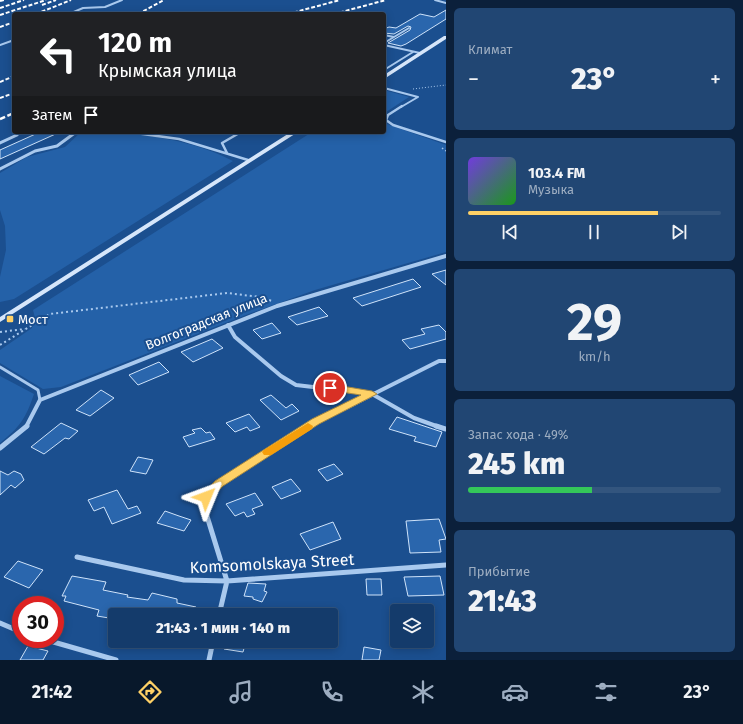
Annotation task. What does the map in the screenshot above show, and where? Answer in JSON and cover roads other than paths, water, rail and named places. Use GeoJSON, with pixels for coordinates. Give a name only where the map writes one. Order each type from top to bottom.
{"type":"FeatureCollection","features":[{"type":"Feature","properties":{"kind":"main road"},"geometry":{"type":"LineString","coordinates":[[386,76],[446,37]]}},
{"type":"Feature","properties":{"kind":"main road"},"geometry":{"type":"LineString","coordinates":[[0,320],[96,260],[248,160],[292,134]]}},
{"type":"Feature","properties":{"kind":"street"},"geometry":{"type":"LineString","coordinates":[[0,169],[35,151],[58,146],[73,134]]}},
{"type":"Feature","properties":{"kind":"street"},"geometry":{"type":"LineString","coordinates":[[0,142],[17,135]]}},
{"type":"Feature","properties":{"kind":"street","name":"Волгоградская улица"},"geometry":{"type":"LineString","coordinates":[[40,400],[283,304],[446,256]]}},
{"type":"Feature","properties":{"kind":"street"},"geometry":{"type":"LineString","coordinates":[[228,325],[235,337],[281,376],[296,385],[372,394],[414,418],[446,429]]}},
{"type":"Feature","properties":{"kind":"street"},"geometry":{"type":"LineString","coordinates":[[221,608],[227,580],[206,513],[206,497],[219,484],[316,422],[439,361],[446,361]]}},
{"type":"Feature","properties":{"kind":"street"},"geometry":{"type":"LineString","coordinates":[[0,448],[26,426],[40,400]]}},
{"type":"Feature","properties":{"kind":"street","name":"Komsomolskaya Street"},"geometry":{"type":"LineString","coordinates":[[77,557],[184,580],[227,580],[446,565]]}},
{"type":"Feature","properties":{"kind":"street"},"geometry":{"type":"LineString","coordinates":[[0,623],[12,628]]}},
{"type":"Feature","properties":{"kind":"street"},"geometry":{"type":"LineString","coordinates":[[64,646],[92,655],[116,660]]}},
{"type":"Feature","properties":{"kind":"street"},"geometry":{"type":"LineString","coordinates":[[209,660],[212,648]]}},
{"type":"Feature","properties":{"kind":"lane"},"geometry":{"type":"LineString","coordinates":[[75,12],[84,8],[105,7],[122,0]]}},
{"type":"Feature","properties":{"kind":"lane"},"geometry":{"type":"LineString","coordinates":[[436,0],[446,3]]}},
{"type":"Feature","properties":{"kind":"lane"},"geometry":{"type":"LineString","coordinates":[[386,43],[409,28]]}},
{"type":"Feature","properties":{"kind":"lane"},"geometry":{"type":"LineString","coordinates":[[386,35],[394,37]]}},
{"type":"Feature","properties":{"kind":"lane"},"geometry":{"type":"LineString","coordinates":[[0,45],[12,41]]}},
{"type":"Feature","properties":{"kind":"lane"},"geometry":{"type":"LineString","coordinates":[[386,45],[420,54]]}},
{"type":"Feature","properties":{"kind":"lane"},"geometry":{"type":"LineString","coordinates":[[386,69],[413,52]]}},
{"type":"Feature","properties":{"kind":"lane"},"geometry":{"type":"LineString","coordinates":[[386,88],[418,97],[388,115],[386,120],[393,125],[446,142]]}},
{"type":"Feature","properties":{"kind":"lane"},"geometry":{"type":"LineString","coordinates":[[143,134],[179,139],[248,160]]}},
{"type":"Feature","properties":{"kind":"lane"},"geometry":{"type":"LineString","coordinates":[[227,153],[222,143],[238,134]]}},
{"type":"Feature","properties":{"kind":"lane"},"geometry":{"type":"LineString","coordinates":[[0,367],[38,390],[40,400]]}},
{"type":"Feature","properties":{"kind":"railway"},"geometry":{"type":"LineString","coordinates":[[0,1],[4,0]]}},
{"type":"Feature","properties":{"kind":"railway"},"geometry":{"type":"LineString","coordinates":[[0,8],[24,0]]}},
{"type":"Feature","properties":{"kind":"railway"},"geometry":{"type":"LineString","coordinates":[[0,15],[46,0]]}},
{"type":"Feature","properties":{"kind":"railway"},"geometry":{"type":"LineString","coordinates":[[42,5],[56,0]]}},
{"type":"Feature","properties":{"kind":"railway"},"geometry":{"type":"LineString","coordinates":[[41,12],[71,0]]}},
{"type":"Feature","properties":{"kind":"railway"},"geometry":{"type":"LineString","coordinates":[[142,12],[164,0]]}},
{"type":"Feature","properties":{"kind":"railway"},"geometry":{"type":"LineString","coordinates":[[295,12],[340,0]]}},
{"type":"Feature","properties":{"kind":"railway"},"geometry":{"type":"LineString","coordinates":[[341,12],[386,0]]}},
{"type":"Feature","properties":{"kind":"railway"},"geometry":{"type":"LineString","coordinates":[[0,27],[12,23]]}},
{"type":"Feature","properties":{"kind":"railway"},"geometry":{"type":"LineString","coordinates":[[0,82],[12,77]]}},
{"type":"Feature","properties":{"kind":"railway"},"geometry":{"type":"LineString","coordinates":[[0,98],[12,94]]}},
{"type":"Feature","properties":{"kind":"railway"},"geometry":{"type":"LineString","coordinates":[[0,119],[12,114]]}},
{"type":"Feature","properties":{"kind":"place","name":"Мост"},"geometry":{"type":"Point","coordinates":[10,319]}}]}
